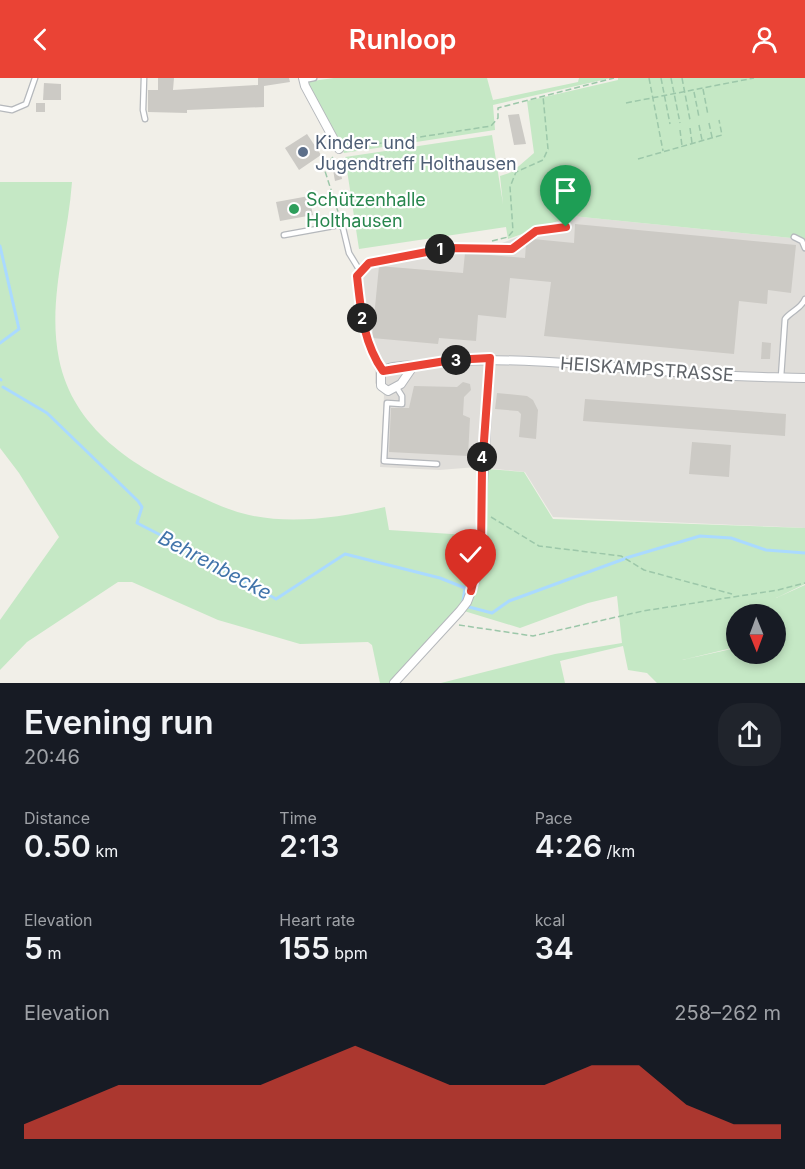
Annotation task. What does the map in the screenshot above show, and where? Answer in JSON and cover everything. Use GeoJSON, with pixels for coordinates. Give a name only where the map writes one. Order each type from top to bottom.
{"type":"FeatureCollection","features":[{"type":"Feature","properties":{"kind":"street"},"geometry":{"type":"LineString","coordinates":[[303,79],[339,149]]}},
{"type":"Feature","properties":{"kind":"street"},"geometry":{"type":"LineString","coordinates":[[394,683],[467,602],[478,573],[490,358]]}},
{"type":"Feature","properties":{"kind":"street","name":"HEISKAMPSTRASSE"},"geometry":{"type":"LineString","coordinates":[[383,371],[414,365],[490,358],[713,375],[805,378]]}},
{"type":"Feature","properties":{"kind":"street"},"geometry":{"type":"LineString","coordinates":[[383,371],[380,377],[381,386],[388,391],[397,388],[414,365]]}},
{"type":"Feature","properties":{"kind":"lane"},"geometry":{"type":"LineString","coordinates":[[0,108],[19,109],[26,104],[35,78]]}},
{"type":"Feature","properties":{"kind":"lane"},"geometry":{"type":"LineString","coordinates":[[144,78],[143,111],[145,119]]}},
{"type":"Feature","properties":{"kind":"lane"},"geometry":{"type":"LineString","coordinates":[[303,79],[314,78]]}},
{"type":"Feature","properties":{"kind":"lane"},"geometry":{"type":"LineString","coordinates":[[284,235],[334,224],[343,228],[349,253],[360,271]]}},
{"type":"Feature","properties":{"kind":"lane"},"geometry":{"type":"LineString","coordinates":[[383,371],[370,353],[365,338],[357,276],[369,263],[448,248],[474,246],[512,249],[536,231],[566,227]]}},
{"type":"Feature","properties":{"kind":"lane"},"geometry":{"type":"LineString","coordinates":[[794,237],[802,241],[805,248]]}},
{"type":"Feature","properties":{"kind":"lane"},"geometry":{"type":"LineString","coordinates":[[781,377],[785,320],[790,313],[800,307],[805,299]]}},
{"type":"Feature","properties":{"kind":"lane"},"geometry":{"type":"LineString","coordinates":[[397,388],[402,396],[402,404],[387,403],[384,461],[437,464]]}},
{"type":"Feature","properties":{"kind":"path"},"geometry":{"type":"LineString","coordinates":[[591,78],[592,84]]}},
{"type":"Feature","properties":{"kind":"path"},"geometry":{"type":"LineString","coordinates":[[343,228],[337,203],[324,168],[339,149],[491,126],[498,118],[498,108],[614,78]]}},
{"type":"Feature","properties":{"kind":"path"},"geometry":{"type":"LineString","coordinates":[[649,78],[663,152]]}},
{"type":"Feature","properties":{"kind":"path"},"geometry":{"type":"LineString","coordinates":[[661,78],[670,124]]}},
{"type":"Feature","properties":{"kind":"path"},"geometry":{"type":"LineString","coordinates":[[671,78],[680,123]]}},
{"type":"Feature","properties":{"kind":"path"},"geometry":{"type":"LineString","coordinates":[[682,78],[690,120]]}},
{"type":"Feature","properties":{"kind":"path"},"geometry":{"type":"LineString","coordinates":[[626,103],[754,78]]}},
{"type":"Feature","properties":{"kind":"path"},"geometry":{"type":"LineString","coordinates":[[703,88],[708,115]]}},
{"type":"Feature","properties":{"kind":"path"},"geometry":{"type":"LineString","coordinates":[[694,90],[699,117]]}},
{"type":"Feature","properties":{"kind":"path"},"geometry":{"type":"LineString","coordinates":[[474,246],[512,234],[510,187],[516,172],[543,160],[548,149],[543,96]]}},
{"type":"Feature","properties":{"kind":"path"},"geometry":{"type":"LineString","coordinates":[[638,159],[722,135],[719,120]]}},
{"type":"Feature","properties":{"kind":"path"},"geometry":{"type":"LineString","coordinates":[[709,123],[712,138]]}},
{"type":"Feature","properties":{"kind":"path"},"geometry":{"type":"LineString","coordinates":[[699,125],[703,141]]}},
{"type":"Feature","properties":{"kind":"path"},"geometry":{"type":"LineString","coordinates":[[690,128],[693,144]]}},
{"type":"Feature","properties":{"kind":"path"},"geometry":{"type":"LineString","coordinates":[[680,130],[683,147]]}},
{"type":"Feature","properties":{"kind":"path"},"geometry":{"type":"LineString","coordinates":[[480,510],[539,546],[621,556],[644,570],[734,595]]}},
{"type":"Feature","properties":{"kind":"path"},"geometry":{"type":"LineString","coordinates":[[451,621],[462,626],[533,636],[643,611],[684,606],[734,595],[778,590],[805,583]]}},
{"type":"Feature","properties":{"kind":"shaded area"},"geometry":{"type":"Polygon","coordinates":[[[572,216],[801,239],[805,245],[805,528],[553,517],[525,472],[477,467],[439,470],[380,467],[384,395],[375,383],[375,371],[363,338],[353,273],[364,262],[384,256],[448,246],[502,243],[572,216]]]}},
{"type":"Feature","properties":{"kind":"green space"},"geometry":{"type":"Polygon","coordinates":[[[334,78],[487,78],[493,100],[578,82],[579,78],[611,78],[493,105],[495,130],[344,153],[305,82],[334,78]]]}},
{"type":"Feature","properties":{"kind":"green space"},"geometry":{"type":"Polygon","coordinates":[[[618,78],[805,78],[805,245],[801,239],[572,216],[508,239],[506,227],[359,249],[345,157],[492,135],[503,204],[500,176],[512,172],[534,153],[527,101],[618,80],[618,78]]]}},
{"type":"Feature","properties":{"kind":"green space"},"geometry":{"type":"Polygon","coordinates":[[[0,182],[72,182],[55,315],[59,359],[66,384],[78,406],[109,443],[129,458],[172,483],[214,503],[228,509],[266,518],[300,520],[352,514],[385,507],[389,530],[483,536],[487,469],[524,472],[553,519],[805,528],[805,584],[776,598],[805,585],[805,683],[657,683],[647,673],[628,670],[623,646],[560,661],[565,683],[441,683],[555,654],[622,643],[617,596],[588,603],[520,628],[464,611],[434,635],[391,683],[380,683],[372,645],[368,642],[300,644],[218,620],[132,582],[118,582],[27,642],[0,670],[0,620],[59,537],[19,473],[0,448],[0,182]]]}},
{"type":"Feature","properties":{"kind":"building"},"geometry":{"type":"Polygon","coordinates":[[[158,78],[174,78],[173,90],[258,85],[258,78],[289,78],[290,82],[264,86],[264,107],[187,110],[187,113],[148,112],[148,90],[158,90],[158,78]]]}},
{"type":"Feature","properties":{"kind":"building"},"geometry":{"type":"Polygon","coordinates":[[[44,83],[61,84],[61,100],[43,100],[44,83]]]}},
{"type":"Feature","properties":{"kind":"building"},"geometry":{"type":"Polygon","coordinates":[[[36,103],[45,103],[45,112],[36,112],[36,103]]]}},
{"type":"Feature","properties":{"kind":"building"},"geometry":{"type":"Polygon","coordinates":[[[519,114],[526,144],[514,145],[508,115],[519,114]]]}},
{"type":"Feature","properties":{"kind":"building","name":"Kinder- und Jugendtreff Holthausen"},"geometry":{"type":"Polygon","coordinates":[[[307,134],[321,155],[299,170],[285,148],[307,134]]]}},
{"type":"Feature","properties":{"kind":"building"},"geometry":{"type":"Polygon","coordinates":[[[509,158],[510,167],[502,168],[501,159],[509,158]]]}},
{"type":"Feature","properties":{"kind":"building"},"geometry":{"type":"Polygon","coordinates":[[[340,169],[342,179],[335,181],[333,170],[340,169]]]}},
{"type":"Feature","properties":{"kind":"building","name":"Schützenhalle Holthausen"},"geometry":{"type":"Polygon","coordinates":[[[309,196],[313,215],[280,221],[276,202],[309,196]]]}},
{"type":"Feature","properties":{"kind":"building"},"geometry":{"type":"Polygon","coordinates":[[[575,224],[796,245],[791,293],[768,290],[767,304],[739,301],[734,354],[544,336],[551,282],[510,278],[506,318],[478,315],[476,341],[439,338],[438,344],[372,338],[379,266],[463,273],[465,253],[525,258],[526,244],[533,239],[574,243],[575,224]]]}},
{"type":"Feature","properties":{"kind":"building"},"geometry":{"type":"Polygon","coordinates":[[[762,342],[771,343],[770,359],[761,359],[762,342]]]}},
{"type":"Feature","properties":{"kind":"building"},"geometry":{"type":"Polygon","coordinates":[[[463,382],[470,384],[471,390],[464,397],[463,415],[470,418],[468,456],[389,452],[391,408],[409,408],[414,386],[457,387],[463,382]]]}},
{"type":"Feature","properties":{"kind":"building"},"geometry":{"type":"Polygon","coordinates":[[[497,393],[527,396],[533,400],[538,410],[536,439],[519,437],[521,414],[518,411],[495,409],[497,393]]]}},
{"type":"Feature","properties":{"kind":"building"},"geometry":{"type":"Polygon","coordinates":[[[585,399],[786,414],[785,436],[583,421],[585,399]]]}},
{"type":"Feature","properties":{"kind":"building"},"geometry":{"type":"Polygon","coordinates":[[[692,442],[731,445],[729,477],[689,474],[692,442]]]}},
{"type":"Feature","properties":{"kind":"waterway","name":"Behrenbecke"},"geometry":{"type":"LineString","coordinates":[[0,246],[19,329],[0,343]]}},
{"type":"Feature","properties":{"kind":"waterway","name":"Behrenbecke"},"geometry":{"type":"LineString","coordinates":[[3,387],[47,413],[138,501],[142,507],[137,523],[276,599],[345,554],[440,578],[465,588],[463,601]]}},
{"type":"Feature","properties":{"kind":"waterway","name":"Behrenbecke"},"geometry":{"type":"LineString","coordinates":[[626,558],[700,536],[731,538],[766,550],[805,553]]}},
{"type":"Feature","properties":{"kind":"waterway","name":"Behrenbecke"},"geometry":{"type":"LineString","coordinates":[[469,607],[492,613],[509,601],[624,559]]}},
{"type":"Feature","properties":{"kind":"place","name":"Kinder- und Jugendtreff Holthausen"},"geometry":{"type":"Point","coordinates":[303,152]}},
{"type":"Feature","properties":{"kind":"place","name":"Schützenhalle Holthausen"},"geometry":{"type":"Point","coordinates":[294,209]}},
{"type":"Feature","properties":{"kind":"route"},"geometry":{"type":"LineString","coordinates":[[471,591],[478,573],[481,550],[480,507],[490,358],[452,360],[388,368],[383,371],[370,353],[365,338],[357,276],[369,263],[386,259],[464,246],[512,249],[536,231],[566,227]]}}]}
